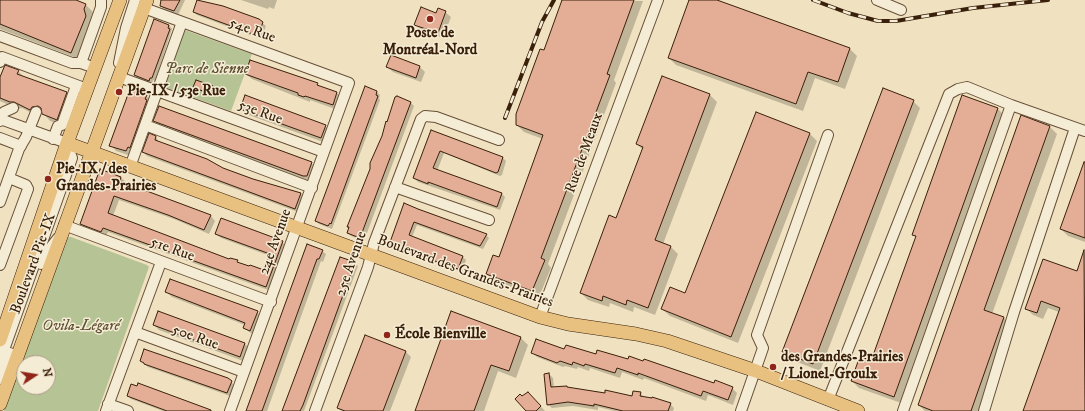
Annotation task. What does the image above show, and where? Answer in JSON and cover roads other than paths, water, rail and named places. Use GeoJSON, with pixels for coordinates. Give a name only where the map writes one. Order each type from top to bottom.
{"type":"FeatureCollection","features":[{"type":"Feature","properties":{"kind":"main road","name":"Boulevard Pie-IX"},"geometry":{"type":"LineString","coordinates":[[0,340],[67,143],[81,87],[94,68],[120,0]]}},
{"type":"Feature","properties":{"kind":"main road","name":"Boulevard Pie-IX"},"geometry":{"type":"LineString","coordinates":[[0,404],[119,77],[142,3]]}},
{"type":"Feature","properties":{"kind":"main road","name":"Boulevard des Grandes-Prairies"},"geometry":{"type":"LineString","coordinates":[[67,143],[540,317],[568,324],[636,334],[667,341],[756,371],[858,411]]}},
{"type":"Feature","properties":{"kind":"street"},"geometry":{"type":"LineString","coordinates":[[81,62],[101,7],[100,0]]}},
{"type":"Feature","properties":{"kind":"street"},"geometry":{"type":"LineString","coordinates":[[114,16],[125,0]]}},
{"type":"Feature","properties":{"kind":"street","name":"Rue de Meaux"},"geometry":{"type":"LineString","coordinates":[[540,317],[658,0]]}},
{"type":"Feature","properties":{"kind":"street"},"geometry":{"type":"LineString","coordinates":[[877,0],[901,10]]}},
{"type":"Feature","properties":{"kind":"street"},"geometry":{"type":"LineString","coordinates":[[114,90],[126,28],[142,3]]}},
{"type":"Feature","properties":{"kind":"street","name":"54e Rue"},"geometry":{"type":"LineString","coordinates":[[142,3],[182,22],[349,83]]}},
{"type":"Feature","properties":{"kind":"street"},"geometry":{"type":"LineString","coordinates":[[130,166],[182,22]]}},
{"type":"Feature","properties":{"kind":"street"},"geometry":{"type":"LineString","coordinates":[[0,36],[72,63],[81,62],[94,68]]}},
{"type":"Feature","properties":{"kind":"street"},"geometry":{"type":"LineString","coordinates":[[0,62],[2,57],[81,87],[62,125],[58,126],[53,139]]}},
{"type":"Feature","properties":{"kind":"street","name":"53e Rue"},"geometry":{"type":"LineString","coordinates":[[119,77],[324,152]]}},
{"type":"Feature","properties":{"kind":"street","name":"24e Avenue"},"geometry":{"type":"LineString","coordinates":[[230,411],[271,302],[349,83]]}},
{"type":"Feature","properties":{"kind":"street"},"geometry":{"type":"LineString","coordinates":[[828,400],[949,94],[958,89],[967,87],[1080,130],[1014,312],[984,411]]}},
{"type":"Feature","properties":{"kind":"street"},"geometry":{"type":"LineString","coordinates":[[903,411],[1011,105]]}},
{"type":"Feature","properties":{"kind":"street"},"geometry":{"type":"LineString","coordinates":[[0,361],[72,158],[67,143],[0,120],[4,112],[13,108]]}},
{"type":"Feature","properties":{"kind":"street"},"geometry":{"type":"LineString","coordinates":[[0,202],[21,146],[36,112]]}},
{"type":"Feature","properties":{"kind":"street","name":"25e Avenue"},"geometry":{"type":"LineString","coordinates":[[315,411],[395,187],[421,119],[425,116],[436,117],[499,140]]}},
{"type":"Feature","properties":{"kind":"street"},"geometry":{"type":"LineString","coordinates":[[145,125],[312,188]]}},
{"type":"Feature","properties":{"kind":"street"},"geometry":{"type":"LineString","coordinates":[[741,411],[763,348],[757,335],[828,135]]}},
{"type":"Feature","properties":{"kind":"street"},"geometry":{"type":"LineString","coordinates":[[0,138],[21,146]]}},
{"type":"Feature","properties":{"kind":"street"},"geometry":{"type":"LineString","coordinates":[[0,264],[28,189],[26,185],[9,178]]}},
{"type":"Feature","properties":{"kind":"street"},"geometry":{"type":"LineString","coordinates":[[395,187],[489,220]]}},
{"type":"Feature","properties":{"kind":"street"},"geometry":{"type":"LineString","coordinates":[[0,379],[44,256],[63,229]]}},
{"type":"Feature","properties":{"kind":"street","name":"51e Rue"},"geometry":{"type":"LineString","coordinates":[[63,229],[161,262],[271,302]]}},
{"type":"Feature","properties":{"kind":"street"},"geometry":{"type":"LineString","coordinates":[[128,411],[107,408],[161,262]]}},
{"type":"Feature","properties":{"kind":"street","name":"50e Rue"},"geometry":{"type":"LineString","coordinates":[[135,332],[244,372]]}},
{"type":"Feature","properties":{"kind":"railway"},"geometry":{"type":"LineString","coordinates":[[505,118],[542,22],[554,0]]}},
{"type":"Feature","properties":{"kind":"railway"},"geometry":{"type":"LineString","coordinates":[[813,0],[848,13],[878,21],[896,21],[973,8],[1048,0]]}},
{"type":"Feature","properties":{"kind":"place","name":"Poste de Montréal-Nord"},"geometry":{"type":"Point","coordinates":[430,19]}},
{"type":"Feature","properties":{"kind":"place","name":"Pie-IX / 53e Rue"},"geometry":{"type":"Point","coordinates":[119,92]}},
{"type":"Feature","properties":{"kind":"place","name":"Pie-IX / des Grandes-Prairies"},"geometry":{"type":"Point","coordinates":[48,179]}},
{"type":"Feature","properties":{"kind":"place","name":"École Bienville"},"geometry":{"type":"Point","coordinates":[387,335]}},
{"type":"Feature","properties":{"kind":"place","name":"des Grandes-Prairies / Lionel-Groulx"},"geometry":{"type":"Point","coordinates":[773,367]}},
{"type":"Feature","properties":{"kind":"park label","name":"Parc de Sienne"},"geometry":{"type":"Point","coordinates":[207,70]}},
{"type":"Feature","properties":{"kind":"park label","name":"Ovila-Légaré"},"geometry":{"type":"Point","coordinates":[81,327]}}]}
